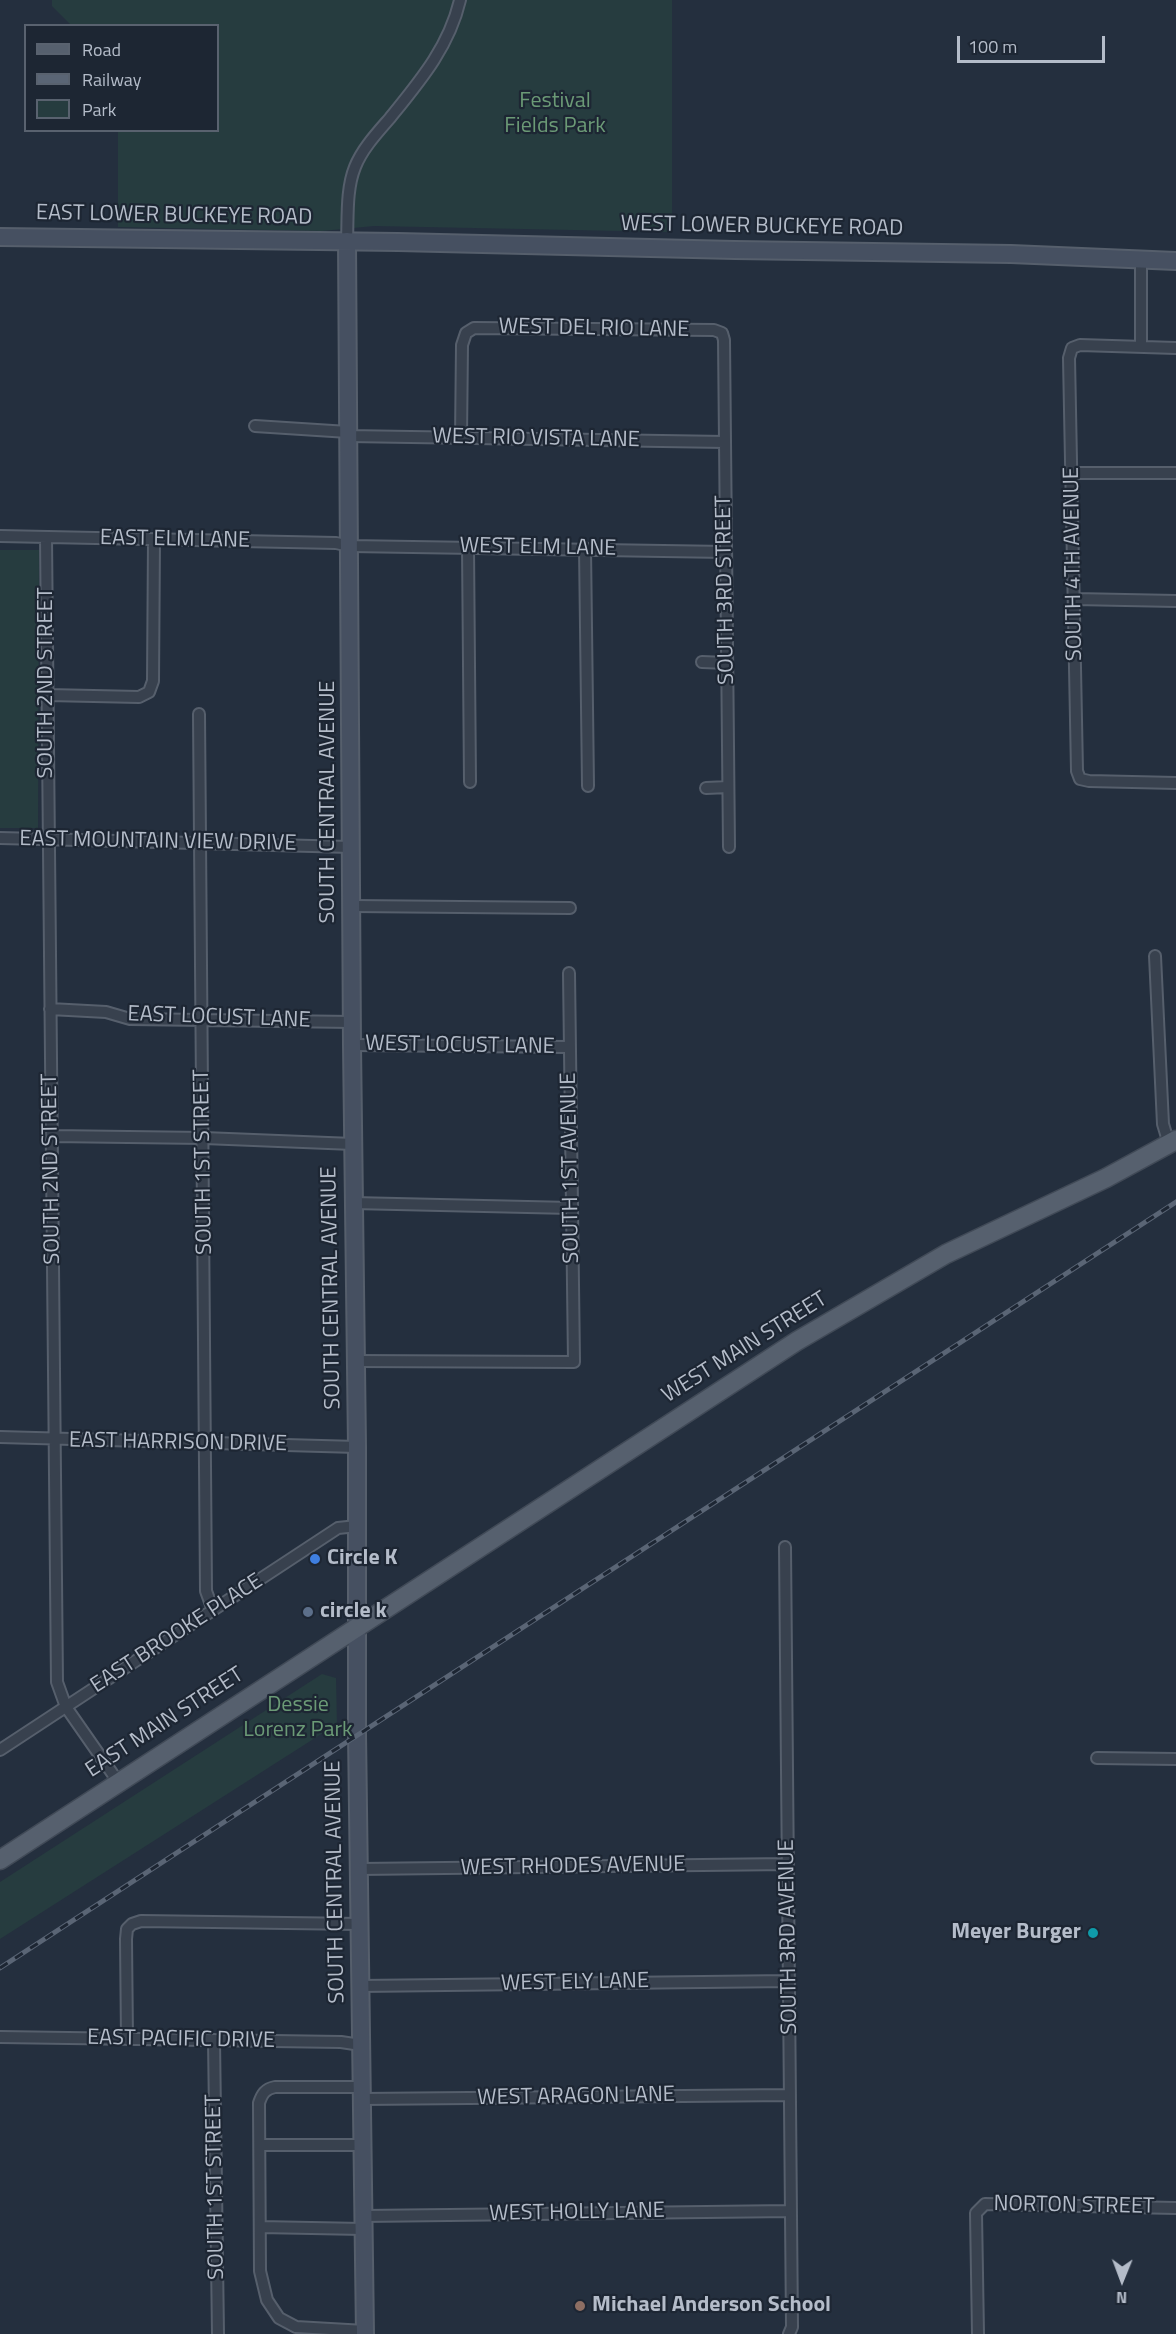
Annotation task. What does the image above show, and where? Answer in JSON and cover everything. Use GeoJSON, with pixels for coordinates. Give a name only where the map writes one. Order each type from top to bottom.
{"type":"FeatureCollection","features":[{"type":"Feature","properties":{"kind":"main road","name":"WEST MAIN STREET"},"geometry":{"type":"LineString","coordinates":[[357,1627],[797,1341],[861,1302],[946,1254],[1106,1178],[1173,1142]]}},
{"type":"Feature","properties":{"kind":"main road","name":"EAST MAIN STREET"},"geometry":{"type":"LineString","coordinates":[[0,1860],[357,1627]]}},
{"type":"Feature","properties":{"kind":"street"},"geometry":{"type":"LineString","coordinates":[[347,241],[350,191],[355,168],[369,143],[437,58],[446,41],[460,0]]}},
{"type":"Feature","properties":{"kind":"street","name":"EAST LOWER BUCKEYE ROAD"},"geometry":{"type":"LineString","coordinates":[[0,237],[347,241]]}},
{"type":"Feature","properties":{"kind":"street","name":"WEST LOWER BUCKEYE ROAD"},"geometry":{"type":"LineString","coordinates":[[347,241],[1011,254],[1176,261]]}},
{"type":"Feature","properties":{"kind":"street","name":"SOUTH CENTRAL AVENUE"},"geometry":{"type":"LineString","coordinates":[[347,241],[353,1203],[364,2333]]}},
{"type":"Feature","properties":{"kind":"street"},"geometry":{"type":"LineString","coordinates":[[1141,260],[1141,346],[1176,348]]}},
{"type":"Feature","properties":{"kind":"street","name":"WEST DEL RIO LANE"},"geometry":{"type":"LineString","coordinates":[[461,438],[462,345],[466,333],[474,328],[714,330],[722,333]]}},
{"type":"Feature","properties":{"kind":"street","name":"SOUTH 3RD STREET"},"geometry":{"type":"LineString","coordinates":[[722,333],[724,340],[729,847]]}},
{"type":"Feature","properties":{"kind":"street","name":"SOUTH 4TH AVENUE"},"geometry":{"type":"LineString","coordinates":[[1141,346],[1080,345],[1072,348],[1069,358],[1077,771],[1080,779],[1176,783]]}},
{"type":"Feature","properties":{"kind":"street","name":"WEST RIO VISTA LANE"},"geometry":{"type":"LineString","coordinates":[[255,426],[348,434],[461,438],[725,442]]}},
{"type":"Feature","properties":{"kind":"street"},"geometry":{"type":"LineString","coordinates":[[1072,473],[1176,473]]}},
{"type":"Feature","properties":{"kind":"street","name":"EAST ELM LANE"},"geometry":{"type":"LineString","coordinates":[[0,536],[336,543],[350,546]]}},
{"type":"Feature","properties":{"kind":"street","name":"SOUTH 2ND STREET"},"geometry":{"type":"LineString","coordinates":[[45,537],[57,1682],[66,1707],[119,1783]]}},
{"type":"Feature","properties":{"kind":"street"},"geometry":{"type":"LineString","coordinates":[[48,694],[139,697],[149,692],[153,681],[154,540]]}},
{"type":"Feature","properties":{"kind":"street","name":"WEST ELM LANE"},"geometry":{"type":"LineString","coordinates":[[350,546],[726,552]]}},
{"type":"Feature","properties":{"kind":"street"},"geometry":{"type":"LineString","coordinates":[[468,547],[470,782]]}},
{"type":"Feature","properties":{"kind":"street"},"geometry":{"type":"LineString","coordinates":[[585,548],[588,786]]}},
{"type":"Feature","properties":{"kind":"street"},"geometry":{"type":"LineString","coordinates":[[1075,599],[1176,601]]}},
{"type":"Feature","properties":{"kind":"street"},"geometry":{"type":"LineString","coordinates":[[702,662],[727,663]]}},
{"type":"Feature","properties":{"kind":"street","name":"SOUTH 1ST STREET"},"geometry":{"type":"LineString","coordinates":[[199,714],[207,1591],[213,1610]]}},
{"type":"Feature","properties":{"kind":"street"},"geometry":{"type":"LineString","coordinates":[[706,788],[728,787]]}},
{"type":"Feature","properties":{"kind":"street","name":"EAST MOUNTAIN VIEW DRIVE"},"geometry":{"type":"LineString","coordinates":[[0,838],[351,847]]}},
{"type":"Feature","properties":{"kind":"street"},"geometry":{"type":"LineString","coordinates":[[352,906],[570,908]]}},
{"type":"Feature","properties":{"kind":"street"},"geometry":{"type":"LineString","coordinates":[[1155,956],[1163,1124],[1173,1142]]}},
{"type":"Feature","properties":{"kind":"street","name":"SOUTH 1ST AVENUE"},"geometry":{"type":"LineString","coordinates":[[355,1361],[574,1362],[568,973]]}},
{"type":"Feature","properties":{"kind":"street","name":"EAST LOCUST LANE"},"geometry":{"type":"LineString","coordinates":[[50,1009],[106,1011],[130,1019],[352,1022]]}},
{"type":"Feature","properties":{"kind":"street","name":"WEST LOCUST LANE"},"geometry":{"type":"LineString","coordinates":[[352,1045],[568,1047]]}},
{"type":"Feature","properties":{"kind":"street"},"geometry":{"type":"LineString","coordinates":[[52,1136],[204,1138],[353,1144]]}},
{"type":"Feature","properties":{"kind":"street"},"geometry":{"type":"LineString","coordinates":[[353,1203],[571,1208]]}},
{"type":"Feature","properties":{"kind":"street","name":"EAST HARRISON DRIVE"},"geometry":{"type":"LineString","coordinates":[[0,1437],[357,1447]]}},
{"type":"Feature","properties":{"kind":"street","name":"EAST BROOKE PLACE"},"geometry":{"type":"LineString","coordinates":[[0,1750],[338,1528],[357,1526]]}},
{"type":"Feature","properties":{"kind":"street","name":"SOUTH 3RD AVENUE"},"geometry":{"type":"LineString","coordinates":[[785,1547],[793,2332]]}},
{"type":"Feature","properties":{"kind":"street"},"geometry":{"type":"LineString","coordinates":[[1097,1758],[1176,1759]]}},
{"type":"Feature","properties":{"kind":"street","name":"WEST RHODES AVENUE"},"geometry":{"type":"LineString","coordinates":[[359,1869],[788,1864]]}},
{"type":"Feature","properties":{"kind":"street"},"geometry":{"type":"LineString","coordinates":[[127,2039],[127,1929],[132,1924],[141,1921],[360,1924]]}},
{"type":"Feature","properties":{"kind":"street","name":"WEST ELY LANE"},"geometry":{"type":"LineString","coordinates":[[360,1986],[789,1981]]}},
{"type":"Feature","properties":{"kind":"street","name":"EAST PACIFIC DRIVE"},"geometry":{"type":"LineString","coordinates":[[0,2037],[361,2044]]}},
{"type":"Feature","properties":{"kind":"street","name":"SOUTH 1ST STREET"},"geometry":{"type":"LineString","coordinates":[[214,2040],[218,2334]]}},
{"type":"Feature","properties":{"kind":"street","name":"WEST ARAGON LANE"},"geometry":{"type":"LineString","coordinates":[[260,2145],[259,2103],[269,2088],[362,2093],[790,2095]]}},
{"type":"Feature","properties":{"kind":"street"},"geometry":{"type":"LineString","coordinates":[[362,2145],[260,2145],[260,2227],[261,2279],[267,2300],[279,2318],[288,2324],[305,2329],[364,2333]]}},
{"type":"Feature","properties":{"kind":"street","name":"NORTON STREET"},"geometry":{"type":"LineString","coordinates":[[978,2334],[976,2213],[985,2204],[1176,2208]]}},
{"type":"Feature","properties":{"kind":"street","name":"WEST HOLLY LANE"},"geometry":{"type":"LineString","coordinates":[[260,2227],[363,2222],[791,2211]]}},
{"type":"Feature","properties":{"kind":"green space","name":"Festival Fields Park"},"geometry":{"type":"Polygon","coordinates":[[[52,0],[672,0],[672,232],[374,226],[322,231],[118,227],[118,132],[219,132],[219,24],[70,24],[52,6],[52,0]]]}},
{"type":"Feature","properties":{"kind":"green space"},"geometry":{"type":"Polygon","coordinates":[[[0,550],[39,550],[38,828],[0,828],[0,550]]]}},
{"type":"Feature","properties":{"kind":"green space","name":"Dessie Lorenz Park"},"geometry":{"type":"Polygon","coordinates":[[[322,1674],[336,1678],[337,1724],[0,1939],[0,1882],[322,1674]]]}},
{"type":"Feature","properties":{"kind":"railway"},"geometry":{"type":"LineString","coordinates":[[0,1968],[1176,1202]]}},
{"type":"Feature","properties":{"kind":"place","name":"Circle K"},"geometry":{"type":"Point","coordinates":[315,1559]}},
{"type":"Feature","properties":{"kind":"place","name":"circle k"},"geometry":{"type":"Point","coordinates":[308,1612]}},
{"type":"Feature","properties":{"kind":"place","name":"Meyer Burger"},"geometry":{"type":"Point","coordinates":[1093,1933]}},
{"type":"Feature","properties":{"kind":"place","name":"Michael Anderson School"},"geometry":{"type":"Point","coordinates":[580,2306]}}]}
